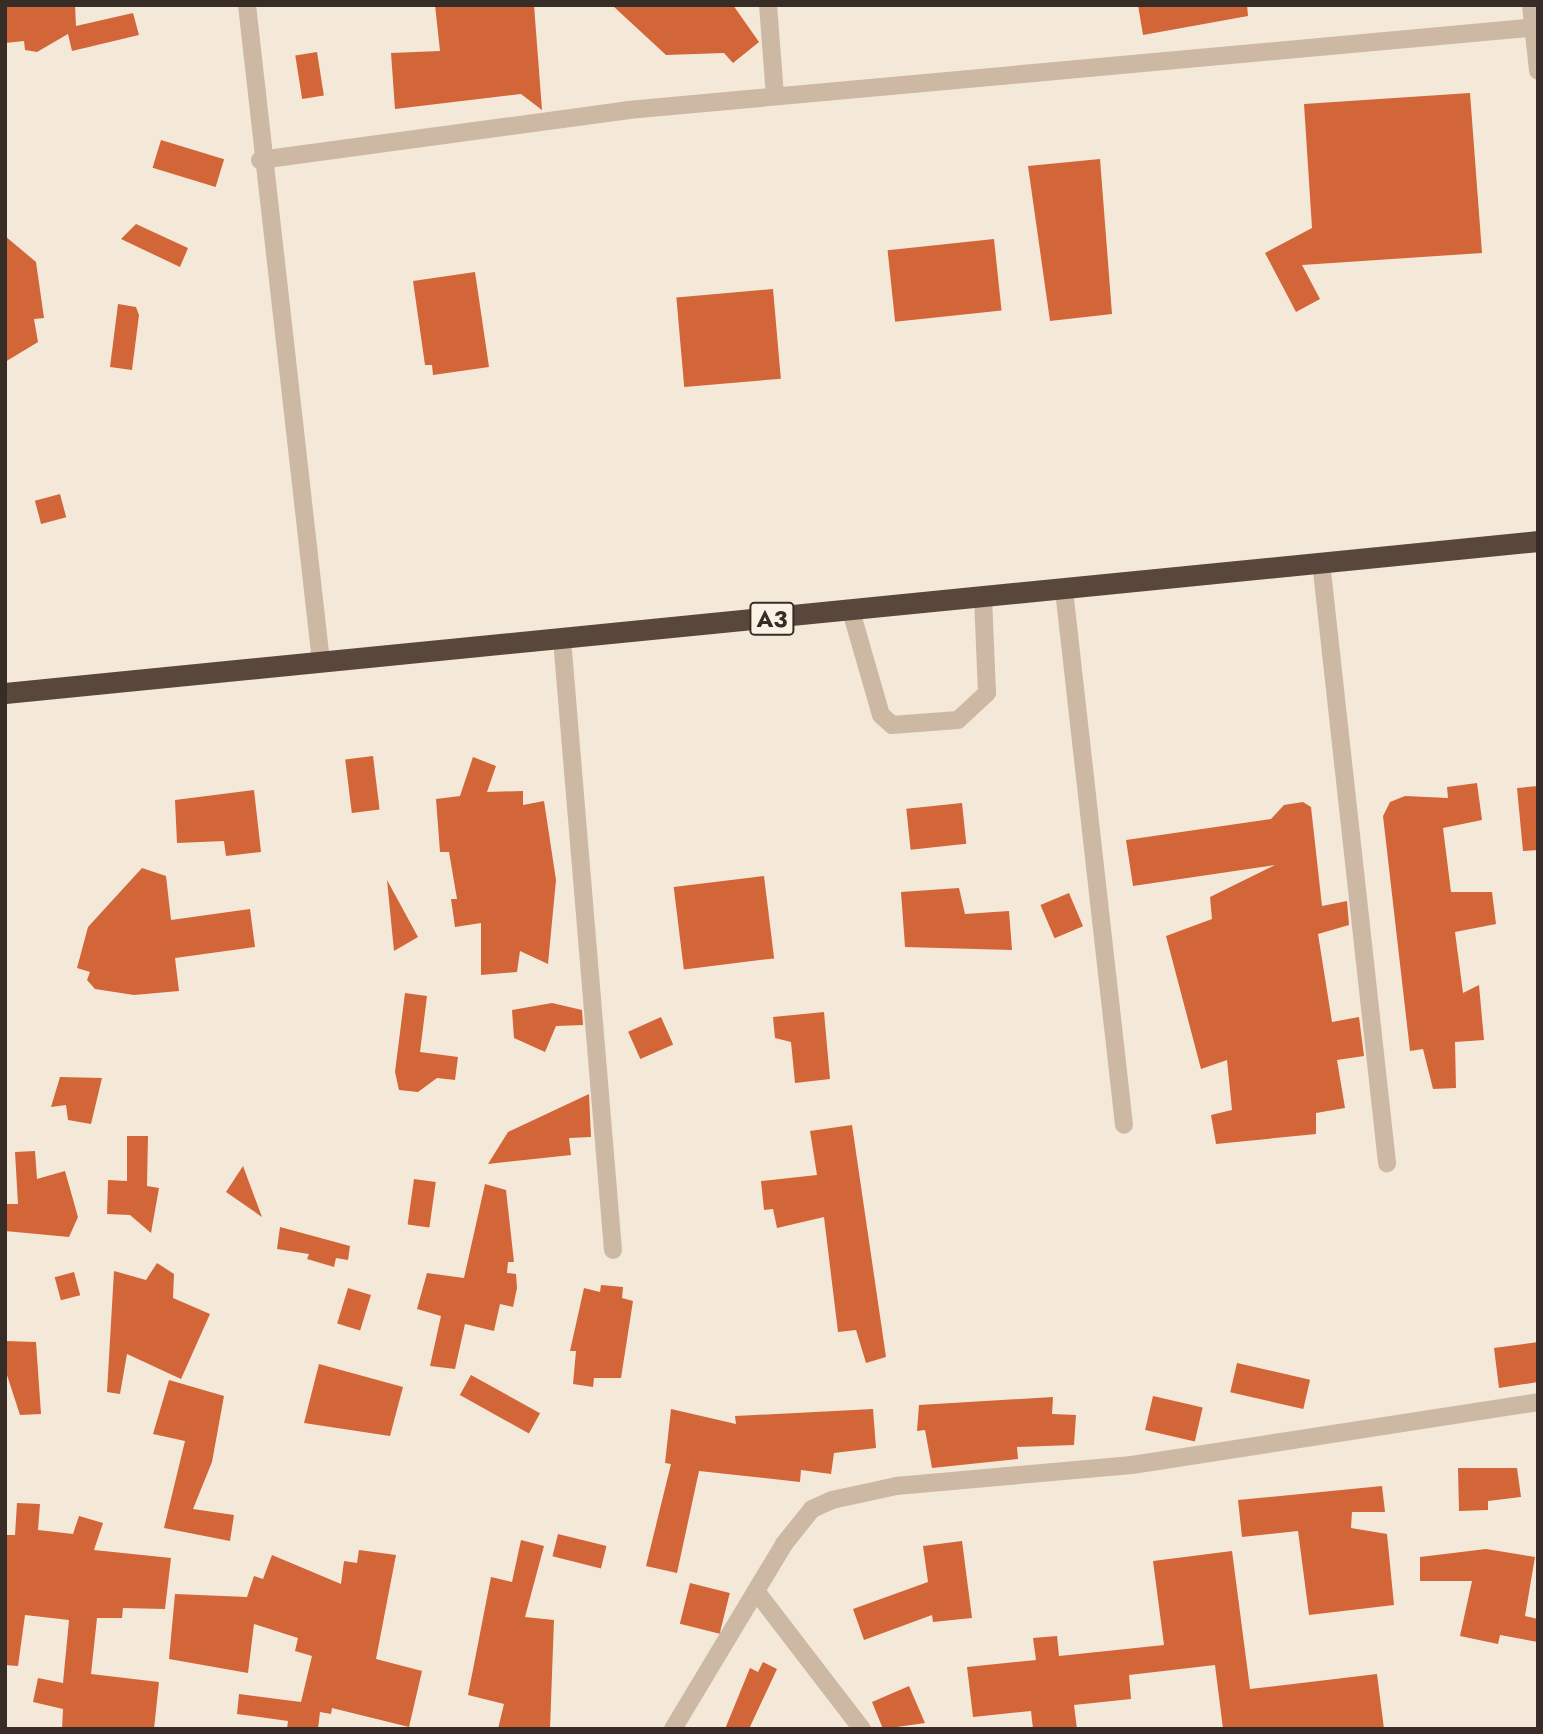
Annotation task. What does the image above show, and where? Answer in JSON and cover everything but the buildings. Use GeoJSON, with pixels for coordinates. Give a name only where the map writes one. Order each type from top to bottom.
{"type":"FeatureCollection","features":[{"type":"Feature","properties":{"kind":"highway","name":"A3"},"geometry":{"type":"LineString","coordinates":[[5,693],[1538,541]]}},
{"type":"Feature","properties":{"kind":"street"},"geometry":{"type":"LineString","coordinates":[[247,5],[260,160],[292,374],[321,662]]}},
{"type":"Feature","properties":{"kind":"street"},"geometry":{"type":"LineString","coordinates":[[768,5],[775,96]]}},
{"type":"Feature","properties":{"kind":"street"},"geometry":{"type":"LineString","coordinates":[[1531,5],[1538,71]]}},
{"type":"Feature","properties":{"kind":"street"},"geometry":{"type":"LineString","coordinates":[[260,160],[775,96],[1535,27]]}},
{"type":"Feature","properties":{"kind":"street"},"geometry":{"type":"LineString","coordinates":[[1321,562],[1387,1163]]}},
{"type":"Feature","properties":{"kind":"street"},"geometry":{"type":"LineString","coordinates":[[1064,590],[1124,1125]]}},
{"type":"Feature","properties":{"kind":"street"},"geometry":{"type":"LineString","coordinates":[[851,611],[881,715],[892,725],[958,720],[987,693],[984,598]]}},
{"type":"Feature","properties":{"kind":"street"},"geometry":{"type":"LineString","coordinates":[[562,639],[613,1250]]}},
{"type":"Feature","properties":{"kind":"street"},"geometry":{"type":"LineString","coordinates":[[673,1729],[812,1509],[846,1495],[1132,1465],[1538,1402]]}},
{"type":"Feature","properties":{"kind":"street"},"geometry":{"type":"LineString","coordinates":[[759,1594],[862,1729]]}}]}
